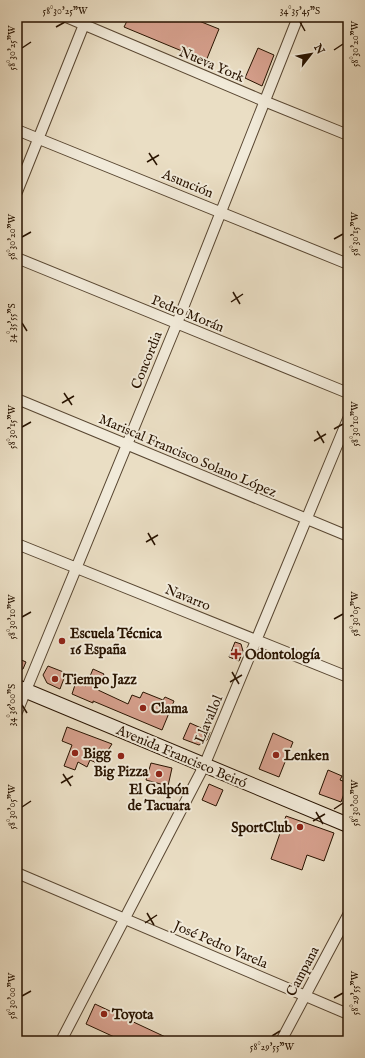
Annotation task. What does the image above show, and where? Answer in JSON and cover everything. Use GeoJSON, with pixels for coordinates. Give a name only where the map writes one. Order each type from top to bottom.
{"type":"FeatureCollection","features":[{"type":"Feature","properties":{"kind":"main road","name":"Avenida Francisco Beiró"},"geometry":{"type":"LineString","coordinates":[[22,689],[348,826]]}},
{"type":"Feature","properties":{"kind":"street","name":"Nueva York"},"geometry":{"type":"LineString","coordinates":[[66,17],[86,21],[264,101],[348,135]]}},
{"type":"Feature","properties":{"kind":"street","name":"Concordia"},"geometry":{"type":"LineString","coordinates":[[17,712],[22,689],[77,569],[126,444],[177,323],[298,17]]}},
{"type":"Feature","properties":{"kind":"street"},"geometry":{"type":"LineString","coordinates":[[17,192],[86,21]]}},
{"type":"Feature","properties":{"kind":"street","name":"Asunción"},"geometry":{"type":"LineString","coordinates":[[17,130],[348,264]]}},
{"type":"Feature","properties":{"kind":"street","name":"Pedro Morán"},"geometry":{"type":"LineString","coordinates":[[17,258],[348,393]]}},
{"type":"Feature","properties":{"kind":"street","name":"Mariscal Francisco Solano López"},"geometry":{"type":"LineString","coordinates":[[17,399],[306,520],[348,536]]}},
{"type":"Feature","properties":{"kind":"street","name":"Llavallol"},"geometry":{"type":"LineString","coordinates":[[61,1041],[126,919],[204,766],[348,419]]}},
{"type":"Feature","properties":{"kind":"street","name":"Navarro"},"geometry":{"type":"LineString","coordinates":[[17,544],[348,677]]}},
{"type":"Feature","properties":{"kind":"street","name":"José Pedro Varela"},"geometry":{"type":"LineString","coordinates":[[17,872],[348,1014]]}},
{"type":"Feature","properties":{"kind":"street","name":"Campana"},"geometry":{"type":"LineString","coordinates":[[281,1041],[348,915]]}},
{"type":"Feature","properties":{"kind":"building"},"geometry":{"type":"Polygon","coordinates":[[[129,17],[189,17],[219,29],[206,61],[124,27],[129,17]]]}},
{"type":"Feature","properties":{"kind":"building"},"geometry":{"type":"Polygon","coordinates":[[[258,48],[274,55],[262,86],[245,78],[258,48]]]}},
{"type":"Feature","properties":{"kind":"building","name":"Odontología"},"geometry":{"type":"Polygon","coordinates":[[[235,642],[241,644],[243,651],[239,661],[229,657],[235,642]]]}},
{"type":"Feature","properties":{"kind":"building"},"geometry":{"type":"Polygon","coordinates":[[[17,658],[26,662],[23,669],[17,671],[17,658]]]}},
{"type":"Feature","properties":{"kind":"building","name":"Tiempo Jazz"},"geometry":{"type":"Polygon","coordinates":[[[48,666],[66,673],[60,689],[47,683],[43,675],[48,666]]]}},
{"type":"Feature","properties":{"kind":"building"},"geometry":{"type":"Polygon","coordinates":[[[93,669],[104,674],[98,690],[128,704],[132,695],[140,698],[143,692],[163,700],[165,697],[174,701],[162,730],[93,701],[93,703],[72,694],[76,682],[86,686],[93,669]]]}},
{"type":"Feature","properties":{"kind":"building"},"geometry":{"type":"Polygon","coordinates":[[[190,723],[210,732],[207,740],[199,745],[183,739],[190,723]]]}},
{"type":"Feature","properties":{"kind":"building"},"geometry":{"type":"Polygon","coordinates":[[[67,727],[112,744],[99,764],[90,760],[87,767],[78,762],[75,770],[64,766],[72,745],[62,741],[67,727]]]}},
{"type":"Feature","properties":{"kind":"building","name":"Lenken"},"geometry":{"type":"Polygon","coordinates":[[[273,733],[293,742],[279,777],[259,769],[273,733]]]}},
{"type":"Feature","properties":{"kind":"building","name":"El Galpón de Tacuara"},"geometry":{"type":"Polygon","coordinates":[[[151,763],[172,768],[168,786],[146,780],[151,763]]]}},
{"type":"Feature","properties":{"kind":"building"},"geometry":{"type":"Polygon","coordinates":[[[328,770],[342,776],[340,780],[348,783],[341,802],[319,794],[328,770]]]}},
{"type":"Feature","properties":{"kind":"building"},"geometry":{"type":"Polygon","coordinates":[[[209,784],[223,790],[216,806],[202,800],[209,784]]]}},
{"type":"Feature","properties":{"kind":"building"},"geometry":{"type":"Polygon","coordinates":[[[286,816],[334,833],[324,861],[307,855],[302,870],[271,859],[286,816]]]}},
{"type":"Feature","properties":{"kind":"building","name":"Toyota"},"geometry":{"type":"Polygon","coordinates":[[[95,1004],[174,1041],[123,1041],[86,1024],[95,1004]]]}},
{"type":"Feature","properties":{"kind":"place","name":"Escuela Técnica 16 España"},"geometry":{"type":"Point","coordinates":[62,641]}},
{"type":"Feature","properties":{"kind":"place","name":"Odontología"},"geometry":{"type":"Point","coordinates":[236,654]}},
{"type":"Feature","properties":{"kind":"place","name":"Tiempo Jazz"},"geometry":{"type":"Point","coordinates":[55,679]}},
{"type":"Feature","properties":{"kind":"place","name":"Clama"},"geometry":{"type":"Point","coordinates":[143,708]}},
{"type":"Feature","properties":{"kind":"place","name":"Bigg"},"geometry":{"type":"Point","coordinates":[75,753]}},
{"type":"Feature","properties":{"kind":"place","name":"Lenken"},"geometry":{"type":"Point","coordinates":[276,755]}},
{"type":"Feature","properties":{"kind":"place","name":"Big Pizza"},"geometry":{"type":"Point","coordinates":[121,756]}},
{"type":"Feature","properties":{"kind":"place","name":"El Galpón de Tacuara"},"geometry":{"type":"Point","coordinates":[159,774]}},
{"type":"Feature","properties":{"kind":"place","name":"SportClub"},"geometry":{"type":"Point","coordinates":[300,827]}},
{"type":"Feature","properties":{"kind":"place","name":"Toyota"},"geometry":{"type":"Point","coordinates":[104,1014]}}]}
